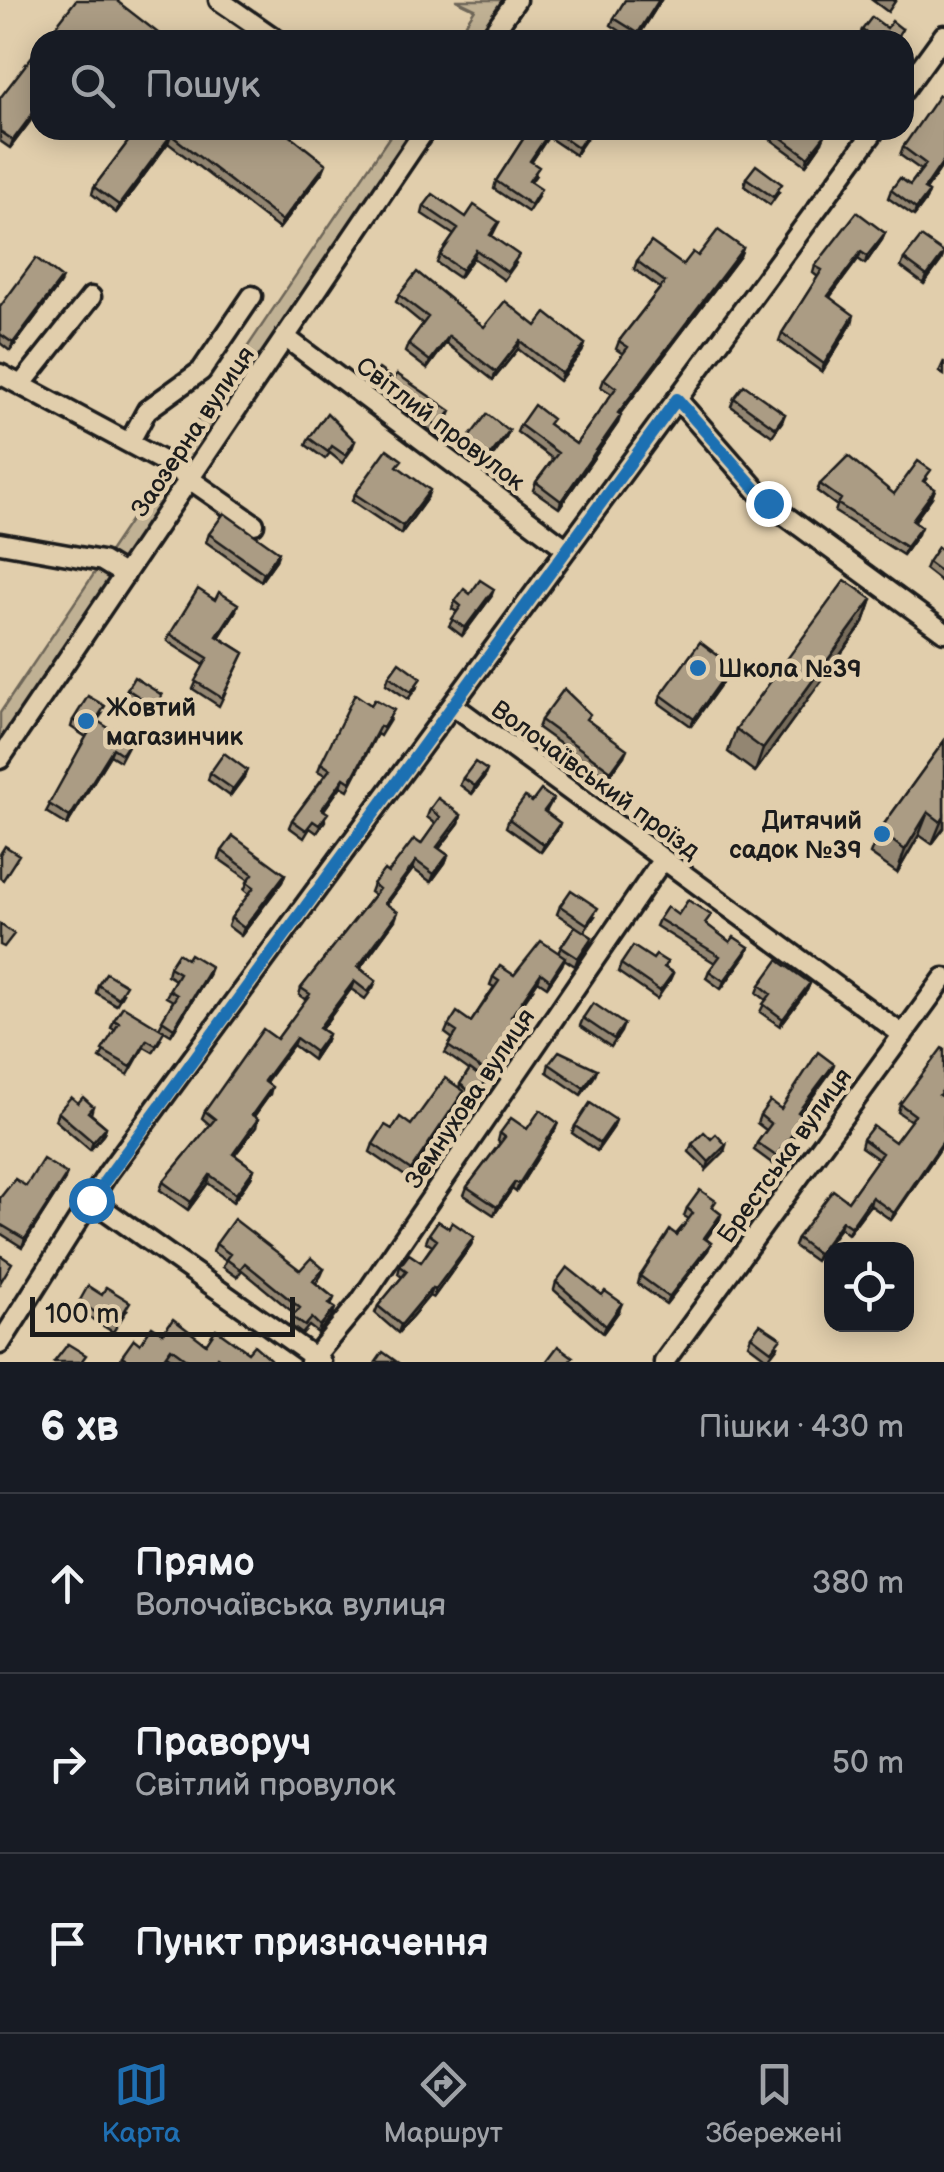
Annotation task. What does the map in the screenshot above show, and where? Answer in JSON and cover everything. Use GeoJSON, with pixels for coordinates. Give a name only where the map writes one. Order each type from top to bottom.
{"type":"FeatureCollection","features":[{"type":"Feature","properties":{"kind":"street"},"geometry":{"type":"LineString","coordinates":[[219,0],[262,30]]}},
{"type":"Feature","properties":{"kind":"street"},"geometry":{"type":"LineString","coordinates":[[495,30],[516,0]]}},
{"type":"Feature","properties":{"kind":"street"},"geometry":{"type":"LineString","coordinates":[[914,76],[944,35]]}},
{"type":"Feature","properties":{"kind":"street","name":"Заозерна вулиця"},"geometry":{"type":"LineString","coordinates":[[0,759],[191,479],[413,140]]}},
{"type":"Feature","properties":{"kind":"street"},"geometry":{"type":"LineString","coordinates":[[0,1344],[91,1200],[867,140]]}},
{"type":"Feature","properties":{"kind":"street"},"geometry":{"type":"LineString","coordinates":[[129,443],[147,410],[201,370],[252,296]]}},
{"type":"Feature","properties":{"kind":"street"},"geometry":{"type":"LineString","coordinates":[[21,386],[91,297]]}},
{"type":"Feature","properties":{"kind":"street","name":"Світлий провулок"},"geometry":{"type":"LineString","coordinates":[[285,337],[567,550]]}},
{"type":"Feature","properties":{"kind":"street"},"geometry":{"type":"LineString","coordinates":[[0,374],[191,479],[254,524]]}},
{"type":"Feature","properties":{"kind":"street"},"geometry":{"type":"LineString","coordinates":[[677,399],[768,503],[944,632]]}},
{"type":"Feature","properties":{"kind":"street"},"geometry":{"type":"LineString","coordinates":[[0,543],[102,561],[125,575]]}},
{"type":"Feature","properties":{"kind":"street","name":"Волочаївський проїзд"},"geometry":{"type":"LineString","coordinates":[[453,705],[903,1035]]}},
{"type":"Feature","properties":{"kind":"street","name":"Земнухова вулиця"},"geometry":{"type":"LineString","coordinates":[[315,1360],[360,1302],[663,859]]}},
{"type":"Feature","properties":{"kind":"street","name":"Брестська вулиця"},"geometry":{"type":"LineString","coordinates":[[664,1362],[944,978]]}},
{"type":"Feature","properties":{"kind":"street"},"geometry":{"type":"LineString","coordinates":[[91,1200],[315,1360]]}},
{"type":"Feature","properties":{"kind":"shaded area"},"geometry":{"type":"Polygon","coordinates":[[[456,0],[516,0],[495,30],[461,30],[475,9],[456,0]]]}},
{"type":"Feature","properties":{"kind":"shaded area"},"geometry":{"type":"Polygon","coordinates":[[[387,140],[418,140],[0,759],[0,713],[387,140]]]}},
{"type":"Feature","properties":{"kind":"building"},"geometry":{"type":"Polygon","coordinates":[[[76,0],[119,0],[154,30],[53,30],[76,0]]]}},
{"type":"Feature","properties":{"kind":"building"},"geometry":{"type":"Polygon","coordinates":[[[625,0],[659,0],[640,30],[614,18],[625,0]]]}},
{"type":"Feature","properties":{"kind":"building"},"geometry":{"type":"Polygon","coordinates":[[[872,17],[887,28],[892,21],[902,29],[901,30],[862,30],[872,17]]]}},
{"type":"Feature","properties":{"kind":"building"},"geometry":{"type":"Polygon","coordinates":[[[30,59],[30,117],[13,140],[0,131],[0,98],[30,59]]]}},
{"type":"Feature","properties":{"kind":"building"},"geometry":{"type":"Polygon","coordinates":[[[939,95],[944,99],[944,160],[916,209],[891,190],[900,178],[910,185],[926,164],[903,147],[908,140],[914,140],[914,131],[939,95]]]}},
{"type":"Feature","properties":{"kind":"building"},"geometry":{"type":"Polygon","coordinates":[[[129,140],[167,140],[119,205],[94,187],[129,140]]]}},
{"type":"Feature","properties":{"kind":"building"},"geometry":{"type":"Polygon","coordinates":[[[177,140],[296,140],[326,164],[282,221],[177,140]]]}},
{"type":"Feature","properties":{"kind":"building"},"geometry":{"type":"Polygon","coordinates":[[[523,140],[544,140],[530,161],[539,167],[529,181],[541,189],[531,205],[496,181],[523,140]]]}},
{"type":"Feature","properties":{"kind":"building"},"geometry":{"type":"Polygon","coordinates":[[[566,140],[583,140],[578,148],[566,140]]]}},
{"type":"Feature","properties":{"kind":"building"},"geometry":{"type":"Polygon","coordinates":[[[785,140],[821,140],[808,157],[785,140]]]}},
{"type":"Feature","properties":{"kind":"building"},"geometry":{"type":"Polygon","coordinates":[[[756,165],[782,184],[773,197],[746,178],[756,165]]]}},
{"type":"Feature","properties":{"kind":"building"},"geometry":{"type":"Polygon","coordinates":[[[433,194],[466,217],[474,205],[499,222],[490,235],[519,255],[507,272],[476,250],[462,270],[440,255],[458,229],[424,206],[433,194]]]}},
{"type":"Feature","properties":{"kind":"building"},"geometry":{"type":"Polygon","coordinates":[[[857,212],[885,233],[867,256],[861,252],[828,296],[854,315],[824,364],[782,333],[822,270],[815,266],[857,212]]]}},
{"type":"Feature","properties":{"kind":"building"},"geometry":{"type":"Polygon","coordinates":[[[718,230],[743,248],[618,413],[621,415],[561,501],[536,482],[558,453],[520,425],[534,405],[552,419],[548,424],[576,444],[616,388],[604,379],[628,347],[619,341],[665,282],[637,261],[651,242],[683,265],[693,252],[698,256],[718,230]]]}},
{"type":"Feature","properties":{"kind":"building"},"geometry":{"type":"Polygon","coordinates":[[[921,237],[944,253],[927,276],[904,259],[921,237]]]}},
{"type":"Feature","properties":{"kind":"building"},"geometry":{"type":"Polygon","coordinates":[[[36,258],[62,278],[13,343],[0,334],[0,307],[36,258]]]}},
{"type":"Feature","properties":{"kind":"building"},"geometry":{"type":"Polygon","coordinates":[[[417,272],[484,327],[505,301],[536,326],[546,313],[585,344],[562,374],[520,341],[496,372],[449,336],[430,361],[408,344],[428,317],[399,295],[417,272]]]}},
{"type":"Feature","properties":{"kind":"building"},"geometry":{"type":"Polygon","coordinates":[[[379,369],[393,379],[397,374],[451,411],[439,427],[373,378],[379,369]]]}},
{"type":"Feature","properties":{"kind":"building"},"geometry":{"type":"Polygon","coordinates":[[[744,385],[785,414],[775,428],[734,398],[744,385]]]}},
{"type":"Feature","properties":{"kind":"building"},"geometry":{"type":"Polygon","coordinates":[[[327,413],[355,441],[345,455],[332,446],[328,452],[309,438],[327,413]]]}},
{"type":"Feature","properties":{"kind":"building"},"geometry":{"type":"Polygon","coordinates":[[[487,414],[509,431],[485,462],[463,445],[487,414]]]}},
{"type":"Feature","properties":{"kind":"building"},"geometry":{"type":"Polygon","coordinates":[[[387,449],[402,460],[397,466],[430,490],[403,526],[355,494],[387,449]]]}},
{"type":"Feature","properties":{"kind":"building"},"geometry":{"type":"Polygon","coordinates":[[[848,456],[894,494],[918,461],[931,470],[923,481],[935,489],[912,520],[921,527],[906,547],[838,504],[841,499],[820,484],[848,456]]]}},
{"type":"Feature","properties":{"kind":"building"},"geometry":{"type":"Polygon","coordinates":[[[224,513],[279,552],[264,573],[209,534],[224,513]]]}},
{"type":"Feature","properties":{"kind":"building"},"geometry":{"type":"Polygon","coordinates":[[[938,547],[944,552],[944,574],[928,562],[938,547]]]}},
{"type":"Feature","properties":{"kind":"building"},"geometry":{"type":"Polygon","coordinates":[[[480,580],[494,589],[465,628],[452,619],[461,606],[455,601],[464,589],[470,594],[480,580]]]}},
{"type":"Feature","properties":{"kind":"building"},"geometry":{"type":"Polygon","coordinates":[[[845,580],[872,599],[763,749],[736,729],[845,580]]]}},
{"type":"Feature","properties":{"kind":"building"},"geometry":{"type":"Polygon","coordinates":[[[198,589],[215,600],[219,592],[238,604],[217,636],[244,653],[222,698],[195,681],[208,658],[170,634],[198,589]]]}},
{"type":"Feature","properties":{"kind":"building"},"geometry":{"type":"Polygon","coordinates":[[[700,642],[732,666],[694,719],[661,695],[700,642]]]}},
{"type":"Feature","properties":{"kind":"building"},"geometry":{"type":"Polygon","coordinates":[[[399,662],[421,678],[411,692],[389,676],[399,662]]]}},
{"type":"Feature","properties":{"kind":"building"},"geometry":{"type":"Polygon","coordinates":[[[134,677],[162,695],[155,707],[127,689],[134,677]]]}},
{"type":"Feature","properties":{"kind":"building"},"geometry":{"type":"Polygon","coordinates":[[[564,689],[590,714],[586,719],[627,749],[611,771],[541,720],[564,689]]]}},
{"type":"Feature","properties":{"kind":"building"},"geometry":{"type":"Polygon","coordinates":[[[355,694],[371,705],[375,699],[394,710],[383,728],[380,726],[350,782],[344,778],[322,809],[328,813],[319,825],[313,821],[306,830],[292,820],[330,769],[321,763],[355,694]]]}},
{"type":"Feature","properties":{"kind":"building"},"geometry":{"type":"Polygon","coordinates":[[[88,696],[105,706],[96,720],[130,742],[122,754],[113,748],[70,817],[49,804],[90,730],[73,720],[88,696]]]}},
{"type":"Feature","properties":{"kind":"building"},"geometry":{"type":"Polygon","coordinates":[[[944,741],[944,817],[941,822],[928,812],[905,850],[879,831],[944,741]]]}},
{"type":"Feature","properties":{"kind":"building"},"geometry":{"type":"Polygon","coordinates":[[[224,753],[247,770],[233,789],[210,773],[224,753]]]}},
{"type":"Feature","properties":{"kind":"building"},"geometry":{"type":"Polygon","coordinates":[[[475,762],[487,770],[475,786],[463,778],[475,762]]]}},
{"type":"Feature","properties":{"kind":"building"},"geometry":{"type":"Polygon","coordinates":[[[541,790],[553,799],[544,811],[560,823],[544,845],[509,819],[525,797],[532,802],[541,790]]]}},
{"type":"Feature","properties":{"kind":"building"},"geometry":{"type":"Polygon","coordinates":[[[438,798],[461,815],[437,847],[448,855],[434,874],[416,861],[385,903],[398,912],[358,967],[376,981],[368,992],[354,981],[319,1028],[328,1034],[315,1052],[296,1038],[264,1081],[272,1087],[252,1115],[258,1119],[233,1154],[254,1169],[236,1194],[210,1175],[191,1202],[163,1182],[215,1119],[205,1111],[263,1029],[277,1039],[310,994],[301,988],[379,889],[373,884],[384,870],[388,873],[414,839],[421,844],[440,817],[430,809],[438,798]]]}},
{"type":"Feature","properties":{"kind":"building"},"geometry":{"type":"Polygon","coordinates":[[[233,836],[285,874],[244,928],[231,918],[254,887],[247,882],[253,874],[222,851],[233,836]]]}},
{"type":"Feature","properties":{"kind":"building"},"geometry":{"type":"Polygon","coordinates":[[[5,846],[19,855],[3,880],[0,854],[5,846]]]}},
{"type":"Feature","properties":{"kind":"building"},"geometry":{"type":"Polygon","coordinates":[[[571,890],[598,908],[587,924],[560,906],[571,890]]]}},
{"type":"Feature","properties":{"kind":"building"},"geometry":{"type":"Polygon","coordinates":[[[688,900],[711,915],[705,923],[730,942],[734,937],[749,947],[724,981],[709,971],[720,956],[659,919],[667,907],[678,915],[688,900]]]}},
{"type":"Feature","properties":{"kind":"building"},"geometry":{"type":"Polygon","coordinates":[[[0,924],[14,934],[4,947],[0,945],[0,924]]]}},
{"type":"Feature","properties":{"kind":"building"},"geometry":{"type":"Polygon","coordinates":[[[575,926],[592,937],[578,958],[561,947],[575,926]]]}},
{"type":"Feature","properties":{"kind":"building"},"geometry":{"type":"Polygon","coordinates":[[[541,941],[565,957],[550,980],[541,973],[511,1017],[519,1022],[483,1070],[448,1046],[457,1032],[448,1026],[457,1012],[471,1022],[499,981],[493,977],[500,966],[514,975],[541,941]]]}},
{"type":"Feature","properties":{"kind":"building"},"geometry":{"type":"Polygon","coordinates":[[[633,946],[653,959],[656,955],[667,962],[664,967],[673,973],[660,991],[621,964],[633,946]]]}},
{"type":"Feature","properties":{"kind":"building"},"geometry":{"type":"Polygon","coordinates":[[[178,953],[187,959],[190,954],[211,967],[174,1028],[162,1020],[177,995],[169,990],[179,973],[169,967],[178,953]]]}},
{"type":"Feature","properties":{"kind":"building"},"geometry":{"type":"Polygon","coordinates":[[[778,960],[810,983],[783,1019],[763,1004],[771,994],[760,985],[778,960]]]}},
{"type":"Feature","properties":{"kind":"building"},"geometry":{"type":"Polygon","coordinates":[[[106,973],[126,985],[118,998],[98,985],[106,973]]]}},
{"type":"Feature","properties":{"kind":"building"},"geometry":{"type":"Polygon","coordinates":[[[593,1003],[624,1024],[614,1039],[583,1018],[593,1003]]]}},
{"type":"Feature","properties":{"kind":"building"},"geometry":{"type":"Polygon","coordinates":[[[123,1006],[164,1031],[156,1045],[147,1040],[131,1067],[102,1050],[119,1023],[114,1020],[123,1006]]]}},
{"type":"Feature","properties":{"kind":"building"},"geometry":{"type":"Polygon","coordinates":[[[944,1049],[944,1088],[939,1095],[944,1098],[944,1140],[894,1213],[872,1197],[851,1227],[842,1221],[818,1254],[797,1238],[833,1190],[848,1201],[882,1153],[863,1139],[873,1126],[895,1142],[915,1115],[900,1104],[944,1049]]]}},
{"type":"Feature","properties":{"kind":"building"},"geometry":{"type":"Polygon","coordinates":[[[559,1051],[597,1069],[584,1088],[549,1064],[559,1051]]]}},
{"type":"Feature","properties":{"kind":"building"},"geometry":{"type":"Polygon","coordinates":[[[818,1052],[834,1064],[798,1112],[805,1117],[776,1156],[757,1143],[771,1124],[760,1115],[770,1101],[781,1109],[818,1052]]]}},
{"type":"Feature","properties":{"kind":"building"},"geometry":{"type":"Polygon","coordinates":[[[470,1069],[486,1081],[476,1096],[460,1084],[470,1069]]]}},
{"type":"Feature","properties":{"kind":"building"},"geometry":{"type":"Polygon","coordinates":[[[445,1078],[464,1091],[411,1170],[373,1144],[385,1125],[392,1129],[400,1117],[411,1125],[445,1078]]]}},
{"type":"Feature","properties":{"kind":"building"},"geometry":{"type":"Polygon","coordinates":[[[71,1097],[78,1103],[83,1097],[93,1106],[88,1112],[106,1127],[93,1142],[58,1112],[71,1097]]]}},
{"type":"Feature","properties":{"kind":"building"},"geometry":{"type":"Polygon","coordinates":[[[590,1103],[616,1120],[600,1143],[575,1126],[590,1103]]]}},
{"type":"Feature","properties":{"kind":"building"},"geometry":{"type":"Polygon","coordinates":[[[540,1110],[558,1123],[519,1184],[515,1182],[497,1207],[467,1187],[505,1137],[500,1133],[511,1118],[527,1129],[540,1110]]]}},
{"type":"Feature","properties":{"kind":"building"},"geometry":{"type":"Polygon","coordinates":[[[704,1132],[711,1139],[716,1134],[726,1145],[709,1162],[692,1144],[704,1132]]]}},
{"type":"Feature","properties":{"kind":"building"},"geometry":{"type":"Polygon","coordinates":[[[43,1159],[67,1174],[25,1239],[0,1224],[0,1198],[15,1179],[26,1186],[43,1159]]]}},
{"type":"Feature","properties":{"kind":"building"},"geometry":{"type":"Polygon","coordinates":[[[700,1190],[716,1201],[712,1207],[721,1214],[704,1238],[711,1243],[669,1297],[640,1276],[670,1230],[677,1235],[693,1213],[687,1208],[700,1190]]]}},
{"type":"Feature","properties":{"kind":"building"},"geometry":{"type":"Polygon","coordinates":[[[234,1219],[300,1270],[311,1258],[324,1269],[313,1281],[334,1298],[329,1304],[335,1308],[320,1326],[312,1318],[305,1326],[292,1317],[300,1308],[245,1263],[240,1269],[226,1259],[230,1254],[216,1244],[234,1219]]]}},
{"type":"Feature","properties":{"kind":"building"},"geometry":{"type":"Polygon","coordinates":[[[438,1221],[449,1228],[452,1222],[474,1237],[435,1290],[432,1288],[401,1325],[378,1306],[407,1271],[400,1266],[409,1254],[421,1262],[437,1240],[429,1234],[438,1221]]]}},
{"type":"Feature","properties":{"kind":"building"},"geometry":{"type":"Polygon","coordinates":[[[0,1255],[12,1263],[0,1283],[0,1255]]]}},
{"type":"Feature","properties":{"kind":"building"},"geometry":{"type":"Polygon","coordinates":[[[567,1267],[602,1295],[605,1291],[622,1303],[606,1326],[556,1282],[567,1267]]]}},
{"type":"Feature","properties":{"kind":"building"},"geometry":{"type":"Polygon","coordinates":[[[88,1286],[102,1295],[106,1287],[130,1302],[116,1325],[79,1302],[88,1286]]]}},
{"type":"Feature","properties":{"kind":"building"},"geometry":{"type":"Polygon","coordinates":[[[173,1319],[206,1344],[216,1329],[248,1352],[254,1345],[270,1359],[224,1362],[217,1357],[214,1362],[190,1362],[171,1348],[161,1362],[131,1362],[122,1356],[134,1339],[140,1344],[152,1326],[163,1333],[173,1319]]]}},
{"type":"Feature","properties":{"kind":"building"},"geometry":{"type":"Polygon","coordinates":[[[760,1324],[781,1338],[771,1351],[751,1336],[760,1324]]]}},
{"type":"Feature","properties":{"kind":"building"},"geometry":{"type":"Polygon","coordinates":[[[68,1344],[86,1355],[81,1362],[54,1362],[68,1344]]]}},
{"type":"Feature","properties":{"kind":"building"},"geometry":{"type":"Polygon","coordinates":[[[558,1346],[573,1357],[569,1362],[546,1362],[558,1346]]]}},
{"type":"Feature","properties":{"kind":"building"},"geometry":{"type":"Polygon","coordinates":[[[383,1352],[397,1362],[376,1362],[383,1352]]]}},
{"type":"Feature","properties":{"kind":"place","name":"Школа №39"},"geometry":{"type":"Point","coordinates":[698,668]}},
{"type":"Feature","properties":{"kind":"place","name":"Жовтий магазинчик"},"geometry":{"type":"Point","coordinates":[86,721]}},
{"type":"Feature","properties":{"kind":"place","name":"Дитячий садок №39"},"geometry":{"type":"Point","coordinates":[882,834]}},
{"type":"Feature","properties":{"kind":"route"},"geometry":{"type":"LineString","coordinates":[[91,1200],[677,399],[768,503]]}}]}
